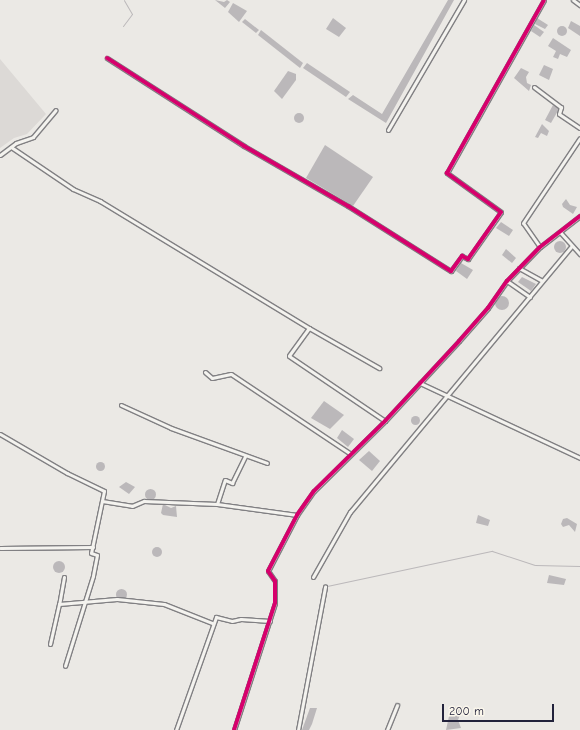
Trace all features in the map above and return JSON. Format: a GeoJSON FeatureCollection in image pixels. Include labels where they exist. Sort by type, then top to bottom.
{"type":"FeatureCollection","features":[{"type":"Feature","properties":{"kind":"street"},"geometry":{"type":"LineString","coordinates":[[388,130],[464,0]]}},
{"type":"Feature","properties":{"kind":"street"},"geometry":{"type":"LineString","coordinates":[[107,58],[244,146],[348,206],[451,271],[462,256],[468,259],[500,212],[447,173],[544,0]]}},
{"type":"Feature","properties":{"kind":"street"},"geometry":{"type":"LineString","coordinates":[[573,0],[580,5]]}},
{"type":"Feature","properties":{"kind":"street"},"geometry":{"type":"LineString","coordinates":[[534,87],[561,107],[559,114],[580,128]]}},
{"type":"Feature","properties":{"kind":"street"},"geometry":{"type":"LineString","coordinates":[[0,155],[11,147],[33,137],[56,110]]}},
{"type":"Feature","properties":{"kind":"street"},"geometry":{"type":"LineString","coordinates":[[540,247],[522,223],[580,138]]}},
{"type":"Feature","properties":{"kind":"street"},"geometry":{"type":"LineString","coordinates":[[11,147],[73,189],[100,201],[309,328],[379,368]]}},
{"type":"Feature","properties":{"kind":"street"},"geometry":{"type":"LineString","coordinates":[[234,730],[270,621],[276,590],[268,570],[297,515],[314,491],[385,421],[488,308],[507,281],[519,268],[540,247],[580,216]]}},
{"type":"Feature","properties":{"kind":"street"},"geometry":{"type":"LineString","coordinates":[[560,232],[580,254]]}},
{"type":"Feature","properties":{"kind":"street"},"geometry":{"type":"LineString","coordinates":[[313,577],[350,512],[444,396],[572,246]]}},
{"type":"Feature","properties":{"kind":"street"},"geometry":{"type":"LineString","coordinates":[[519,268],[542,281]]}},
{"type":"Feature","properties":{"kind":"street"},"geometry":{"type":"LineString","coordinates":[[507,281],[530,297]]}},
{"type":"Feature","properties":{"kind":"street"},"geometry":{"type":"LineString","coordinates":[[309,328],[289,356],[385,421]]}},
{"type":"Feature","properties":{"kind":"street"},"geometry":{"type":"LineString","coordinates":[[205,372],[212,378],[231,374],[351,454]]}},
{"type":"Feature","properties":{"kind":"street"},"geometry":{"type":"LineString","coordinates":[[420,383],[444,396],[580,458]]}},
{"type":"Feature","properties":{"kind":"street"},"geometry":{"type":"LineString","coordinates":[[121,405],[171,428],[245,456],[267,462]]}},
{"type":"Feature","properties":{"kind":"street"},"geometry":{"type":"LineString","coordinates":[[0,434],[67,473],[104,491],[91,553],[97,555],[87,601],[65,666]]}},
{"type":"Feature","properties":{"kind":"street"},"geometry":{"type":"LineString","coordinates":[[217,504],[226,480],[232,483],[245,456]]}},
{"type":"Feature","properties":{"kind":"street"},"geometry":{"type":"LineString","coordinates":[[102,501],[132,506],[144,501],[217,504],[297,515]]}},
{"type":"Feature","properties":{"kind":"street"},"geometry":{"type":"LineString","coordinates":[[0,548],[93,547]]}},
{"type":"Feature","properties":{"kind":"street"},"geometry":{"type":"LineString","coordinates":[[50,644],[64,577]]}},
{"type":"Feature","properties":{"kind":"street"},"geometry":{"type":"LineString","coordinates":[[298,730],[325,587]]}},
{"type":"Feature","properties":{"kind":"street"},"geometry":{"type":"LineString","coordinates":[[59,604],[117,599],[164,604],[212,623]]}},
{"type":"Feature","properties":{"kind":"street"},"geometry":{"type":"LineString","coordinates":[[176,730],[212,623],[216,617],[232,621],[241,619],[270,621]]}},
{"type":"Feature","properties":{"kind":"street"},"geometry":{"type":"LineString","coordinates":[[388,730],[397,705]]}},
{"type":"Feature","properties":{"kind":"shaded area"},"geometry":{"type":"Polygon","coordinates":[[[215,0],[224,2],[227,0],[230,2],[225,8],[215,0]]]}},
{"type":"Feature","properties":{"kind":"shaded area"},"geometry":{"type":"Polygon","coordinates":[[[448,0],[454,0],[386,123],[348,99],[353,95],[382,114],[448,0]]]}},
{"type":"Feature","properties":{"kind":"shaded area"},"geometry":{"type":"Polygon","coordinates":[[[233,3],[247,11],[239,22],[228,12],[233,3]]]}},
{"type":"Feature","properties":{"kind":"shaded area"},"geometry":{"type":"Polygon","coordinates":[[[333,18],[346,28],[339,37],[326,29],[333,18]]]}},
{"type":"Feature","properties":{"kind":"shaded area"},"geometry":{"type":"Polygon","coordinates":[[[537,18],[548,25],[545,29],[535,24],[537,18]]]}},
{"type":"Feature","properties":{"kind":"shaded area"},"geometry":{"type":"Polygon","coordinates":[[[245,19],[259,30],[256,33],[242,22],[245,19]]]}},
{"type":"Feature","properties":{"kind":"shaded area"},"geometry":{"type":"Polygon","coordinates":[[[571,21],[580,26],[580,36],[568,28],[571,21]]]}},
{"type":"Feature","properties":{"kind":"shaded area"},"geometry":{"type":"Polygon","coordinates":[[[534,25],[544,32],[540,37],[531,31],[534,25]]]}},
{"type":"Feature","properties":{"kind":"shaded area"},"geometry":{"type":"Polygon","coordinates":[[[562,26],[567,31],[562,36],[557,31],[562,26]]]}},
{"type":"Feature","properties":{"kind":"shaded area"},"geometry":{"type":"Polygon","coordinates":[[[261,30],[303,63],[300,68],[258,35],[261,30]]]}},
{"type":"Feature","properties":{"kind":"shaded area"},"geometry":{"type":"Polygon","coordinates":[[[553,38],[571,50],[567,57],[560,54],[558,59],[553,57],[556,51],[548,46],[553,38]]]}},
{"type":"Feature","properties":{"kind":"shaded area"},"geometry":{"type":"Polygon","coordinates":[[[0,59],[46,114],[27,134],[14,138],[0,148],[0,59]]]}},
{"type":"Feature","properties":{"kind":"shaded area"},"geometry":{"type":"Polygon","coordinates":[[[307,63],[350,92],[346,97],[303,68],[307,63]]]}},
{"type":"Feature","properties":{"kind":"shaded area"},"geometry":{"type":"Polygon","coordinates":[[[544,65],[553,69],[549,80],[539,75],[544,65]]]}},
{"type":"Feature","properties":{"kind":"shaded area"},"geometry":{"type":"Polygon","coordinates":[[[521,68],[529,72],[526,77],[527,83],[531,85],[529,91],[514,78],[521,68]]]}},
{"type":"Feature","properties":{"kind":"shaded area"},"geometry":{"type":"Polygon","coordinates":[[[288,71],[296,74],[296,80],[282,99],[274,91],[288,71]]]}},
{"type":"Feature","properties":{"kind":"shaded area"},"geometry":{"type":"Polygon","coordinates":[[[553,105],[559,109],[551,123],[545,120],[553,105]]]}},
{"type":"Feature","properties":{"kind":"shaded area"},"geometry":{"type":"Polygon","coordinates":[[[297,113],[301,113],[303,114],[303,122],[297,123],[294,120],[294,116],[297,113]]]}},
{"type":"Feature","properties":{"kind":"shaded area"},"geometry":{"type":"Polygon","coordinates":[[[542,124],[549,131],[547,136],[541,133],[538,138],[535,137],[542,124]]]}},
{"type":"Feature","properties":{"kind":"shaded area"},"geometry":{"type":"Polygon","coordinates":[[[325,145],[373,177],[353,206],[306,178],[325,145]]]}},
{"type":"Feature","properties":{"kind":"shaded area"},"geometry":{"type":"Polygon","coordinates":[[[566,199],[570,205],[577,207],[573,214],[563,207],[562,204],[566,199]]]}},
{"type":"Feature","properties":{"kind":"shaded area"},"geometry":{"type":"Polygon","coordinates":[[[501,222],[513,230],[509,236],[496,228],[501,222]]]}},
{"type":"Feature","properties":{"kind":"shaded area"},"geometry":{"type":"Polygon","coordinates":[[[560,241],[564,243],[566,247],[564,251],[560,253],[556,251],[554,247],[556,243],[560,241]]]}},
{"type":"Feature","properties":{"kind":"shaded area"},"geometry":{"type":"Polygon","coordinates":[[[506,249],[516,258],[512,263],[502,255],[506,249]]]}},
{"type":"Feature","properties":{"kind":"shaded area"},"geometry":{"type":"Polygon","coordinates":[[[461,263],[473,270],[467,279],[456,271],[461,263]]]}},
{"type":"Feature","properties":{"kind":"shaded area"},"geometry":{"type":"Polygon","coordinates":[[[522,277],[536,284],[531,291],[518,282],[522,277]]]}},
{"type":"Feature","properties":{"kind":"shaded area"},"geometry":{"type":"Polygon","coordinates":[[[502,296],[507,298],[509,303],[507,308],[502,310],[497,308],[495,303],[497,298],[502,296]]]}},
{"type":"Feature","properties":{"kind":"shaded area"},"geometry":{"type":"Polygon","coordinates":[[[324,401],[344,415],[330,429],[311,418],[324,401]]]}},
{"type":"Feature","properties":{"kind":"shaded area"},"geometry":{"type":"Polygon","coordinates":[[[413,416],[417,416],[419,420],[417,424],[413,424],[411,422],[411,418],[413,416]]]}},
{"type":"Feature","properties":{"kind":"shaded area"},"geometry":{"type":"Polygon","coordinates":[[[342,430],[354,439],[348,447],[337,438],[342,430]]]}},
{"type":"Feature","properties":{"kind":"shaded area"},"geometry":{"type":"Polygon","coordinates":[[[369,451],[380,461],[372,471],[359,460],[369,451]]]}},
{"type":"Feature","properties":{"kind":"shaded area"},"geometry":{"type":"Polygon","coordinates":[[[100,461],[105,466],[100,471],[95,466],[100,461]]]}},
{"type":"Feature","properties":{"kind":"shaded area"},"geometry":{"type":"Polygon","coordinates":[[[126,482],[135,487],[129,494],[119,487],[126,482]]]}},
{"type":"Feature","properties":{"kind":"shaded area"},"geometry":{"type":"Polygon","coordinates":[[[148,489],[152,489],[154,490],[154,498],[148,499],[145,496],[145,492],[148,489]]]}},
{"type":"Feature","properties":{"kind":"shaded area"},"geometry":{"type":"Polygon","coordinates":[[[163,504],[171,508],[176,506],[177,517],[163,515],[161,513],[163,504]]]}},
{"type":"Feature","properties":{"kind":"shaded area"},"geometry":{"type":"Polygon","coordinates":[[[478,515],[490,520],[488,526],[476,523],[478,515]]]}},
{"type":"Feature","properties":{"kind":"shaded area"},"geometry":{"type":"Polygon","coordinates":[[[567,518],[577,524],[575,532],[569,525],[563,527],[561,524],[563,519],[567,518]]]}},
{"type":"Feature","properties":{"kind":"shaded area"},"geometry":{"type":"Polygon","coordinates":[[[155,547],[159,547],[162,552],[159,557],[155,557],[152,554],[152,550],[155,547]]]}},
{"type":"Feature","properties":{"kind":"shaded area"},"geometry":{"type":"Polygon","coordinates":[[[59,561],[63,563],[65,567],[63,571],[59,573],[55,571],[53,567],[55,563],[59,561]]]}},
{"type":"Feature","properties":{"kind":"shaded area"},"geometry":{"type":"Polygon","coordinates":[[[549,575],[566,579],[564,585],[547,583],[549,575]]]}},
{"type":"Feature","properties":{"kind":"shaded area"},"geometry":{"type":"Polygon","coordinates":[[[119,589],[123,589],[125,590],[125,598],[119,599],[116,596],[116,592],[119,589]]]}},
{"type":"Feature","properties":{"kind":"shaded area"},"geometry":{"type":"Polygon","coordinates":[[[451,707],[463,707],[458,720],[461,728],[446,730],[451,707]]]}},
{"type":"Feature","properties":{"kind":"shaded area"},"geometry":{"type":"Polygon","coordinates":[[[310,708],[317,708],[312,724],[309,730],[302,730],[310,708]]]}},
{"type":"Feature","properties":{"kind":"waterway"},"geometry":{"type":"LineString","coordinates":[[123,26],[132,14],[124,0]]}},
{"type":"Feature","properties":{"kind":"waterway"},"geometry":{"type":"LineString","coordinates":[[327,586],[492,551],[535,565],[580,566]]}},
{"type":"Feature","properties":{"kind":"cycle path"},"geometry":{"type":"LineString","coordinates":[[107,58],[244,146],[348,206],[451,271],[462,256],[468,259],[501,212],[447,173],[544,0]]}},
{"type":"Feature","properties":{"kind":"cycle path"},"geometry":{"type":"LineString","coordinates":[[234,730],[275,603],[275,581],[268,571],[297,515],[314,491],[385,421],[459,341],[488,308],[507,281],[540,247],[580,216]]}}]}
